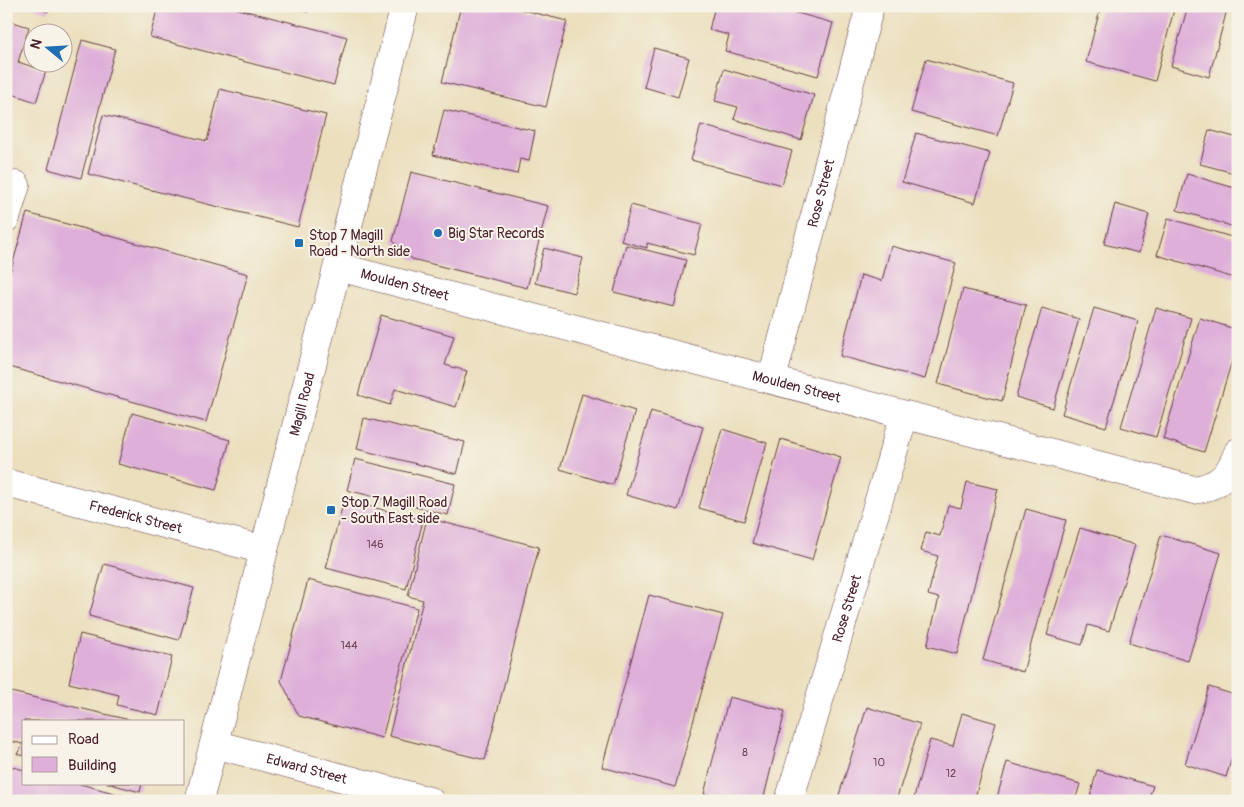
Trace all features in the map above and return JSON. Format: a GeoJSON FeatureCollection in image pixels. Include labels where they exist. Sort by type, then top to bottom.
{"type":"FeatureCollection","features":[{"type":"Feature","properties":{"kind":"street","name":"Magill Road"},"geometry":{"type":"LineString","coordinates":[[199,801],[405,6]]}},
{"type":"Feature","properties":{"kind":"street","name":"Rose Street"},"geometry":{"type":"LineString","coordinates":[[772,379],[870,6]]}},
{"type":"Feature","properties":{"kind":"street"},"geometry":{"type":"LineString","coordinates":[[6,218],[16,185]]}},
{"type":"Feature","properties":{"kind":"street","name":"Moulden Street"},"geometry":{"type":"LineString","coordinates":[[338,267],[1194,490],[1213,487],[1226,474],[1238,452]]}},
{"type":"Feature","properties":{"kind":"street","name":"Rose Street"},"geometry":{"type":"LineString","coordinates":[[789,801],[904,416]]}},
{"type":"Feature","properties":{"kind":"street","name":"Frederick Street"},"geometry":{"type":"LineString","coordinates":[[6,483],[264,550]]}},
{"type":"Feature","properties":{"kind":"street","name":"Edward Street"},"geometry":{"type":"LineString","coordinates":[[214,744],[430,801]]}},
{"type":"Feature","properties":{"kind":"building"},"geometry":{"type":"Polygon","coordinates":[[[30,6],[50,6],[48,12],[30,6]]]}},
{"type":"Feature","properties":{"kind":"building"},"geometry":{"type":"Polygon","coordinates":[[[158,6],[227,6],[347,37],[334,85],[150,37],[158,6]]]}},
{"type":"Feature","properties":{"kind":"building"},"geometry":{"type":"Polygon","coordinates":[[[288,6],[309,6],[308,12],[288,6]]]}},
{"type":"Feature","properties":{"kind":"building"},"geometry":{"type":"Polygon","coordinates":[[[461,6],[507,6],[567,21],[546,107],[442,82],[461,6]]]}},
{"type":"Feature","properties":{"kind":"building"},"geometry":{"type":"Polygon","coordinates":[[[715,6],[772,6],[833,23],[818,76],[725,51],[729,35],[709,30],[715,6]]]}},
{"type":"Feature","properties":{"kind":"building"},"geometry":{"type":"Polygon","coordinates":[[[1101,6],[1175,6],[1155,81],[1086,62],[1101,6]]]}},
{"type":"Feature","properties":{"kind":"building"},"geometry":{"type":"Polygon","coordinates":[[[1188,6],[1228,6],[1209,77],[1171,66],[1188,6]]]}},
{"type":"Feature","properties":{"kind":"building"},"geometry":{"type":"Polygon","coordinates":[[[6,20],[22,25],[22,49],[18,62],[22,63],[22,72],[46,72],[36,102],[6,92],[6,20]]]}},
{"type":"Feature","properties":{"kind":"building"},"geometry":{"type":"Polygon","coordinates":[[[82,40],[115,49],[81,178],[48,169],[82,40]]]}},
{"type":"Feature","properties":{"kind":"building"},"geometry":{"type":"Polygon","coordinates":[[[654,48],[689,58],[678,97],[644,87],[654,48]]]}},
{"type":"Feature","properties":{"kind":"building"},"geometry":{"type":"Polygon","coordinates":[[[926,59],[1013,83],[998,136],[911,112],[926,59]]]}},
{"type":"Feature","properties":{"kind":"building"},"geometry":{"type":"Polygon","coordinates":[[[724,69],[814,95],[801,140],[734,119],[738,107],[715,101],[724,69]]]}},
{"type":"Feature","properties":{"kind":"building"},"geometry":{"type":"Polygon","coordinates":[[[220,89],[326,115],[298,227],[88,174],[103,115],[207,141],[220,89]]]}},
{"type":"Feature","properties":{"kind":"building"},"geometry":{"type":"Polygon","coordinates":[[[6,102],[13,104],[7,125],[6,125],[6,102]]]}},
{"type":"Feature","properties":{"kind":"building"},"geometry":{"type":"Polygon","coordinates":[[[444,110],[535,131],[529,161],[520,159],[517,174],[433,155],[444,110]]]}},
{"type":"Feature","properties":{"kind":"building"},"geometry":{"type":"Polygon","coordinates":[[[701,125],[792,151],[782,185],[691,160],[701,125]]]}},
{"type":"Feature","properties":{"kind":"building"},"geometry":{"type":"Polygon","coordinates":[[[1209,130],[1238,138],[1238,174],[1200,164],[1209,130]]]}},
{"type":"Feature","properties":{"kind":"building"},"geometry":{"type":"Polygon","coordinates":[[[916,133],[990,153],[975,203],[902,182],[916,133]]]}},
{"type":"Feature","properties":{"kind":"building"},"geometry":{"type":"Polygon","coordinates":[[[411,172],[548,206],[527,288],[412,259],[393,241],[411,172]]]}},
{"type":"Feature","properties":{"kind":"building"},"geometry":{"type":"Polygon","coordinates":[[[1187,174],[1238,189],[1238,228],[1177,210],[1187,174]]]}},
{"type":"Feature","properties":{"kind":"building"},"geometry":{"type":"Polygon","coordinates":[[[1115,204],[1149,214],[1139,253],[1104,244],[1115,204]]]}},
{"type":"Feature","properties":{"kind":"building"},"geometry":{"type":"Polygon","coordinates":[[[631,205],[702,224],[694,255],[647,243],[647,248],[621,241],[631,205]]]}},
{"type":"Feature","properties":{"kind":"building"},"geometry":{"type":"Polygon","coordinates":[[[27,213],[248,274],[206,422],[6,366],[6,287],[27,213]]]}},
{"type":"Feature","properties":{"kind":"building"},"geometry":{"type":"Polygon","coordinates":[[[1168,218],[1238,239],[1238,279],[1157,255],[1168,218]]]}},
{"type":"Feature","properties":{"kind":"building"},"geometry":{"type":"Polygon","coordinates":[[[626,245],[686,260],[674,307],[614,292],[626,245]]]}},
{"type":"Feature","properties":{"kind":"building"},"geometry":{"type":"Polygon","coordinates":[[[891,246],[956,263],[925,379],[840,356],[861,275],[882,281],[891,246]]]}},
{"type":"Feature","properties":{"kind":"building"},"geometry":{"type":"Polygon","coordinates":[[[544,248],[583,258],[574,293],[535,283],[544,248]]]}},
{"type":"Feature","properties":{"kind":"building"},"geometry":{"type":"Polygon","coordinates":[[[963,289],[1026,305],[1002,401],[938,384],[963,289]]]}},
{"type":"Feature","properties":{"kind":"building"},"geometry":{"type":"Polygon","coordinates":[[[1042,308],[1079,319],[1053,408],[1016,397],[1042,308]]]}},
{"type":"Feature","properties":{"kind":"building"},"geometry":{"type":"Polygon","coordinates":[[[1094,308],[1138,321],[1106,427],[1062,414],[1094,308]]]}},
{"type":"Feature","properties":{"kind":"building"},"geometry":{"type":"Polygon","coordinates":[[[1156,308],[1191,318],[1156,437],[1121,427],[1156,308]]]}},
{"type":"Feature","properties":{"kind":"building"},"geometry":{"type":"Polygon","coordinates":[[[381,315],[454,336],[445,365],[467,371],[456,407],[395,389],[390,405],[358,395],[381,315]]]}},
{"type":"Feature","properties":{"kind":"building"},"geometry":{"type":"Polygon","coordinates":[[[1200,318],[1238,330],[1238,341],[1204,452],[1163,439],[1200,318]]]}},
{"type":"Feature","properties":{"kind":"building"},"geometry":{"type":"Polygon","coordinates":[[[582,394],[635,411],[613,485],[560,469],[582,394]]]}},
{"type":"Feature","properties":{"kind":"building"},"geometry":{"type":"Polygon","coordinates":[[[651,411],[703,427],[678,510],[626,495],[651,411]]]}},
{"type":"Feature","properties":{"kind":"building"},"geometry":{"type":"Polygon","coordinates":[[[132,413],[230,440],[216,490],[118,464],[132,413]]]}},
{"type":"Feature","properties":{"kind":"building"},"geometry":{"type":"Polygon","coordinates":[[[364,418],[465,442],[457,474],[357,449],[364,418]]]}},
{"type":"Feature","properties":{"kind":"building"},"geometry":{"type":"Polygon","coordinates":[[[722,429],[767,443],[744,521],[699,508],[722,429]]]}},
{"type":"Feature","properties":{"kind":"building"},"geometry":{"type":"Polygon","coordinates":[[[781,439],[841,457],[812,560],[752,543],[781,439]]]}},
{"type":"Feature","properties":{"kind":"building"},"geometry":{"type":"Polygon","coordinates":[[[355,459],[455,484],[448,515],[347,490],[355,459]]]}},
{"type":"Feature","properties":{"kind":"building"},"geometry":{"type":"Polygon","coordinates":[[[967,482],[998,489],[957,654],[927,646],[939,598],[928,595],[938,556],[921,551],[926,532],[940,536],[948,505],[961,508],[967,482]]]}},
{"type":"Feature","properties":{"kind":"building"},"geometry":{"type":"Polygon","coordinates":[[[344,500],[423,520],[406,589],[326,568],[344,500]]]}},
{"type":"Feature","properties":{"kind":"building"},"geometry":{"type":"Polygon","coordinates":[[[1026,509],[1066,520],[1023,672],[983,660],[1026,509]]]}},
{"type":"Feature","properties":{"kind":"building"},"geometry":{"type":"Polygon","coordinates":[[[427,518],[539,547],[485,760],[389,736],[423,600],[408,596],[427,518]]]}},
{"type":"Feature","properties":{"kind":"building"},"geometry":{"type":"Polygon","coordinates":[[[1080,528],[1135,545],[1109,631],[1088,625],[1082,645],[1047,635],[1080,528]]]}},
{"type":"Feature","properties":{"kind":"building"},"geometry":{"type":"Polygon","coordinates":[[[1161,535],[1221,553],[1188,661],[1129,643],[1161,535]]]}},
{"type":"Feature","properties":{"kind":"building"},"geometry":{"type":"Polygon","coordinates":[[[104,564],[194,588],[179,640],[89,616],[104,564]]]}},
{"type":"Feature","properties":{"kind":"building"},"geometry":{"type":"Polygon","coordinates":[[[308,580],[417,608],[382,738],[299,716],[281,681],[308,580]]]}},
{"type":"Feature","properties":{"kind":"building"},"geometry":{"type":"Polygon","coordinates":[[[649,595],[723,615],[675,787],[602,767],[649,595]]]}},
{"type":"Feature","properties":{"kind":"building"},"geometry":{"type":"Polygon","coordinates":[[[80,634],[172,657],[158,715],[117,705],[119,695],[69,683],[80,634]]]}},
{"type":"Feature","properties":{"kind":"building"},"geometry":{"type":"Polygon","coordinates":[[[1209,687],[1238,696],[1238,738],[1226,777],[1185,764],[1209,687]]]}},
{"type":"Feature","properties":{"kind":"building"},"geometry":{"type":"Polygon","coordinates":[[[11,692],[130,720],[22,720],[22,744],[6,740],[6,713],[11,692]]]}},
{"type":"Feature","properties":{"kind":"building"},"geometry":{"type":"Polygon","coordinates":[[[729,697],[785,711],[763,801],[731,801],[704,794],[729,697]]]}},
{"type":"Feature","properties":{"kind":"building"},"geometry":{"type":"Polygon","coordinates":[[[867,707],[920,724],[896,801],[837,801],[867,707]]]}},
{"type":"Feature","properties":{"kind":"building"},"geometry":{"type":"Polygon","coordinates":[[[962,713],[996,723],[974,801],[913,801],[930,740],[953,746],[962,713]]]}},
{"type":"Feature","properties":{"kind":"building"},"geometry":{"type":"Polygon","coordinates":[[[22,746],[22,755],[17,754],[22,746]]]}},
{"type":"Feature","properties":{"kind":"building"},"geometry":{"type":"Polygon","coordinates":[[[1007,762],[1080,784],[1075,801],[996,801],[1007,762]]]}},
{"type":"Feature","properties":{"kind":"building"},"geometry":{"type":"Polygon","coordinates":[[[6,765],[22,769],[22,784],[80,784],[137,799],[136,801],[6,801],[6,765]]]}},
{"type":"Feature","properties":{"kind":"building"},"geometry":{"type":"Polygon","coordinates":[[[1097,770],[1153,786],[1148,801],[1089,801],[1097,770]]]}},
{"type":"Feature","properties":{"kind":"building"},"geometry":{"type":"Polygon","coordinates":[[[111,784],[142,784],[140,792],[111,784]]]}},
{"type":"Feature","properties":{"kind":"place","name":"Big Star Records"},"geometry":{"type":"Point","coordinates":[438,233]}},
{"type":"Feature","properties":{"kind":"place","name":"Stop 7 Magill Road - North side"},"geometry":{"type":"Point","coordinates":[299,243]}},
{"type":"Feature","properties":{"kind":"place","name":"Stop 7 Magill Road - South East side"},"geometry":{"type":"Point","coordinates":[331,510]}}]}
